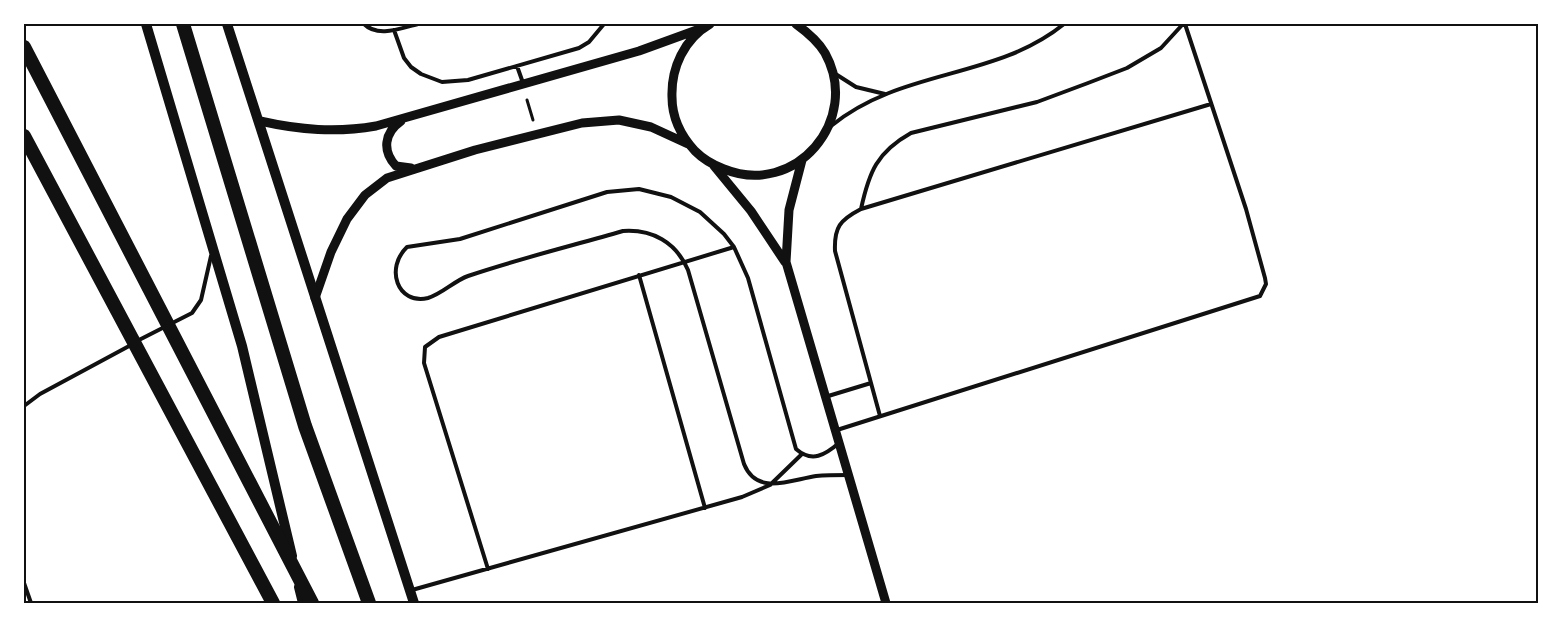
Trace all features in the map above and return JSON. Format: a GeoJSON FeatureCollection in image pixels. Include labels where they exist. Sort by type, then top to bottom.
{"type":"FeatureCollection","features":[{"type":"Feature","properties":{"kind":"highway"},"geometry":{"type":"LineString","coordinates":[[183,24],[305,426],[369,603]]}},
{"type":"Feature","properties":{"kind":"highway"},"geometry":{"type":"LineString","coordinates":[[24,47],[312,603]]}},
{"type":"Feature","properties":{"kind":"highway"},"geometry":{"type":"LineString","coordinates":[[24,136],[273,603]]}},
{"type":"Feature","properties":{"kind":"main road"},"geometry":{"type":"LineString","coordinates":[[146,24],[214,246],[242,346],[303,603]]}},
{"type":"Feature","properties":{"kind":"main road"},"geometry":{"type":"LineString","coordinates":[[227,24],[260,121],[414,603]]}},
{"type":"Feature","properties":{"kind":"street"},"geometry":{"type":"LineString","coordinates":[[712,164],[734,173],[758,176],[781,171],[802,160],[817,146],[828,129],[834,111],[836,92],[833,72],[821,47],[812,36],[796,24]]}},
{"type":"Feature","properties":{"kind":"street"},"geometry":{"type":"LineString","coordinates":[[260,121],[317,131],[356,130],[404,120],[523,83],[639,51],[707,25]]}},
{"type":"Feature","properties":{"kind":"street"},"geometry":{"type":"LineString","coordinates":[[688,144],[677,125],[672,103],[672,82],[678,61],[689,42],[707,25]]}},
{"type":"Feature","properties":{"kind":"street"},"geometry":{"type":"LineString","coordinates":[[404,120],[393,127],[388,134],[386,152],[396,166],[419,168]]}},
{"type":"Feature","properties":{"kind":"street"},"geometry":{"type":"LineString","coordinates":[[315,298],[331,252],[355,206],[387,178],[475,150],[582,123],[619,120],[651,127],[688,144],[712,164],[751,212],[786,262],[886,603]]}},
{"type":"Feature","properties":{"kind":"street"},"geometry":{"type":"LineString","coordinates":[[786,262],[789,210],[802,160]]}},
{"type":"Feature","properties":{"kind":"lane"},"geometry":{"type":"LineString","coordinates":[[364,24],[380,31],[394,30],[418,24]]}},
{"type":"Feature","properties":{"kind":"lane"},"geometry":{"type":"LineString","coordinates":[[394,30],[404,58],[421,74],[431,79],[455,82],[579,48],[589,42],[604,24]]}},
{"type":"Feature","properties":{"kind":"lane"},"geometry":{"type":"LineString","coordinates":[[828,129],[855,109],[884,94],[916,82],[994,62],[1046,38],[1064,24]]}},
{"type":"Feature","properties":{"kind":"lane"},"geometry":{"type":"LineString","coordinates":[[835,430],[1260,296],[1266,284],[1246,209],[1184,24],[1160,48],[1127,68],[1037,102],[942,124],[904,136],[892,143],[879,158],[867,179],[861,209]]}},
{"type":"Feature","properties":{"kind":"lane"},"geometry":{"type":"LineString","coordinates":[[517,66],[523,83]]}},
{"type":"Feature","properties":{"kind":"lane"},"geometry":{"type":"LineString","coordinates":[[833,72],[856,87],[884,94]]}},
{"type":"Feature","properties":{"kind":"lane"},"geometry":{"type":"LineString","coordinates":[[880,416],[835,251],[834,238],[838,227],[845,217],[861,209],[1211,104]]}},
{"type":"Feature","properties":{"kind":"lane"},"geometry":{"type":"LineString","coordinates":[[770,485],[756,481],[746,470],[685,262],[679,253],[663,239],[644,232],[622,231],[469,276],[426,298],[408,295],[401,288],[394,271],[400,254],[407,247],[460,239],[607,192],[623,189],[655,192],[686,204],[713,223],[734,248],[748,278],[793,443],[802,454],[817,457],[824,455],[839,444]]}},
{"type":"Feature","properties":{"kind":"lane"},"geometry":{"type":"LineString","coordinates":[[24,406],[40,394],[71,376],[192,313],[201,300],[214,246]]}},
{"type":"Feature","properties":{"kind":"lane"},"geometry":{"type":"LineString","coordinates":[[488,569],[424,363],[425,347],[439,337],[639,275],[734,248]]}},
{"type":"Feature","properties":{"kind":"lane"},"geometry":{"type":"LineString","coordinates":[[639,275],[705,508]]}},
{"type":"Feature","properties":{"kind":"lane"},"geometry":{"type":"LineString","coordinates":[[825,397],[871,383]]}},
{"type":"Feature","properties":{"kind":"lane"},"geometry":{"type":"LineString","coordinates":[[770,485],[802,454]]}},
{"type":"Feature","properties":{"kind":"lane"},"geometry":{"type":"LineString","coordinates":[[410,591],[742,498],[770,485],[815,476],[848,475]]}},
{"type":"Feature","properties":{"kind":"lane"},"geometry":{"type":"LineString","coordinates":[[24,583],[31,603]]}},
{"type":"Feature","properties":{"kind":"path"},"geometry":{"type":"LineString","coordinates":[[523,83],[537,133]]}}]}
